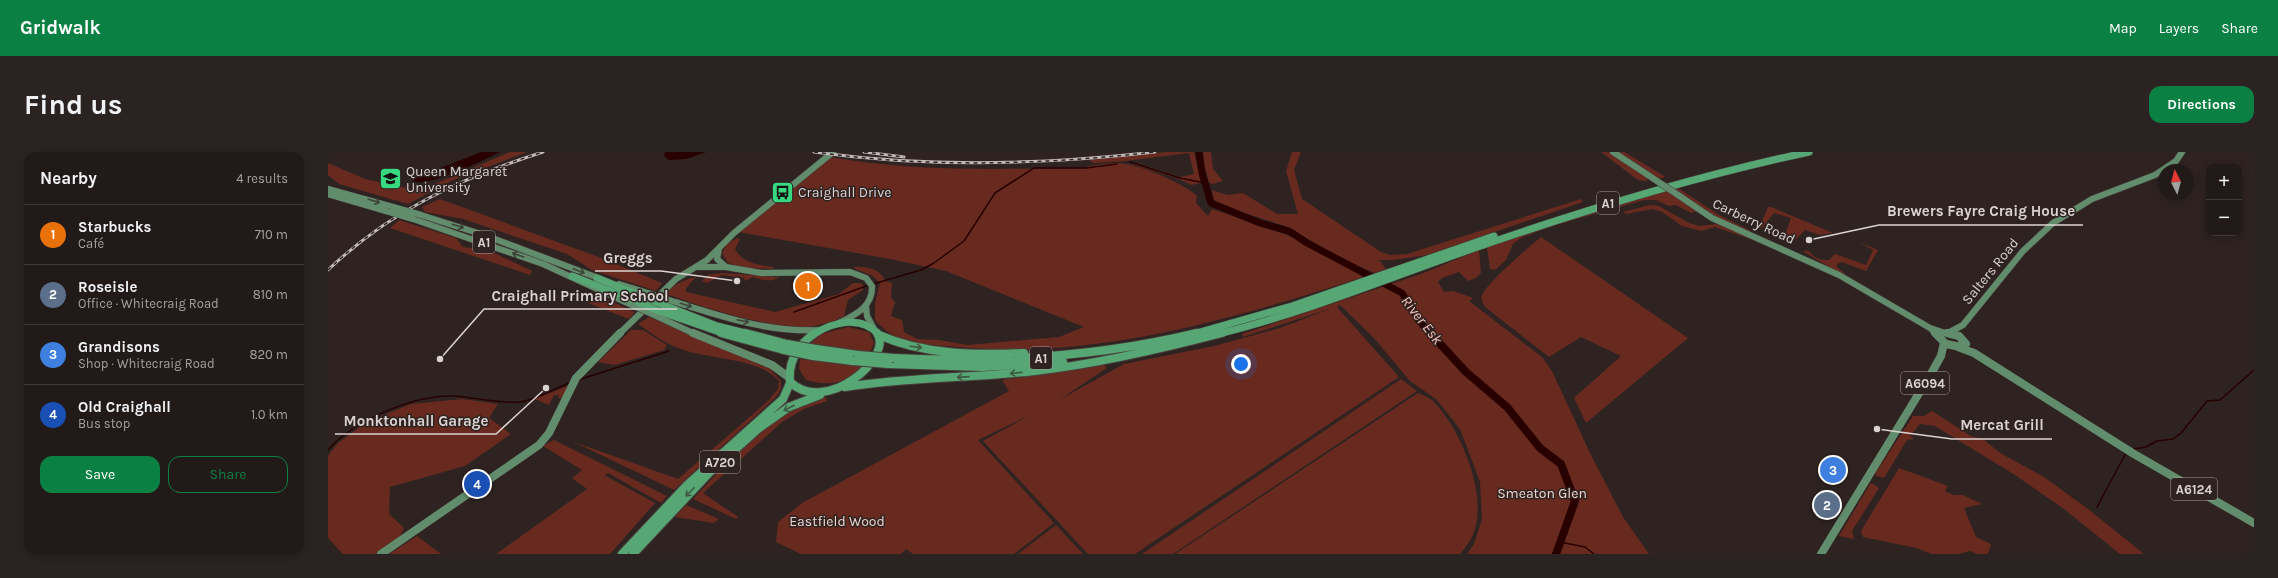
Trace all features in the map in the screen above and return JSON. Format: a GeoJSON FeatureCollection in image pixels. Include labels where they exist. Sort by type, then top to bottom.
{"type":"FeatureCollection","features":[{"type":"Feature","properties":{"kind":"highway","name":"A1"},"geometry":{"type":"LineString","coordinates":[[845,387],[871,383],[1038,370],[1120,358],[1238,329],[1408,268],[1639,189],[1716,168],[1786,152]]}},
{"type":"Feature","properties":{"kind":"highway","name":"A1"},"geometry":{"type":"LineString","coordinates":[[1408,268],[1639,194],[1721,172],[1809,152]]}},
{"type":"Feature","properties":{"kind":"highway","name":"A1"},"geometry":{"type":"LineString","coordinates":[[572,276],[641,300],[716,332],[786,347],[888,364],[951,367],[1008,366],[1077,360],[1165,347]]}},
{"type":"Feature","properties":{"kind":"highway","name":"A1"},"geometry":{"type":"LineString","coordinates":[[598,278],[641,300]]}},
{"type":"Feature","properties":{"kind":"highway","name":"A1"},"geometry":{"type":"LineString","coordinates":[[855,358],[971,361],[1044,357],[1133,346],[1186,336],[1242,322],[1349,289]]}},
{"type":"Feature","properties":{"kind":"highway"},"geometry":{"type":"LineString","coordinates":[[857,323],[874,329],[879,336],[880,346],[867,370],[857,380],[845,387],[825,393],[805,391],[789,380],[788,366],[799,347],[820,330],[835,324],[857,323]]}},
{"type":"Feature","properties":{"kind":"highway","name":"A1"},"geometry":{"type":"LineString","coordinates":[[879,336],[894,343],[906,346],[1016,354],[1083,350],[1186,336]]}},
{"type":"Feature","properties":{"kind":"highway","name":"A720"},"geometry":{"type":"LineString","coordinates":[[622,554],[687,484],[783,399],[788,390],[789,380]]}},
{"type":"Feature","properties":{"kind":"highway","name":"A720"},"geometry":{"type":"LineString","coordinates":[[633,554],[679,503],[758,429],[789,407],[825,393]]}},
{"type":"Feature","properties":{"kind":"main road"},"geometry":{"type":"LineString","coordinates":[[707,263],[734,233],[833,152]]}},
{"type":"Feature","properties":{"kind":"main road","name":"Carberry Road"},"geometry":{"type":"LineString","coordinates":[[1613,152],[1712,218],[1839,275],[1945,337]]}},
{"type":"Feature","properties":{"kind":"main road","name":"Salters Road"},"geometry":{"type":"LineString","coordinates":[[1945,337],[1963,325],[2033,240],[2053,223],[2094,198],[2161,172],[2174,163],[2182,152]]}},
{"type":"Feature","properties":{"kind":"main road","name":"A1"},"geometry":{"type":"LineString","coordinates":[[328,188],[421,215],[501,241],[598,278]]}},
{"type":"Feature","properties":{"kind":"main road","name":"A1"},"geometry":{"type":"LineString","coordinates":[[328,194],[413,219],[483,242],[572,276]]}},
{"type":"Feature","properties":{"kind":"main road"},"geometry":{"type":"LineString","coordinates":[[381,554],[539,445],[549,434],[574,381],[665,288],[689,270],[707,263],[717,263],[720,248]]}},
{"type":"Feature","properties":{"kind":"main road"},"geometry":{"type":"LineString","coordinates":[[718,260],[726,267]]}},
{"type":"Feature","properties":{"kind":"main road"},"geometry":{"type":"LineString","coordinates":[[707,263],[761,272],[850,272],[864,276],[871,284],[872,296],[866,306],[851,317],[835,324]]}},
{"type":"Feature","properties":{"kind":"main road","name":"A1"},"geometry":{"type":"LineString","coordinates":[[641,300],[659,307],[798,331],[820,330]]}},
{"type":"Feature","properties":{"kind":"main road"},"geometry":{"type":"LineString","coordinates":[[866,306],[867,316],[874,329]]}},
{"type":"Feature","properties":{"kind":"main road","name":"A1"},"geometry":{"type":"LineString","coordinates":[[659,307],[703,338],[772,365],[789,380]]}},
{"type":"Feature","properties":{"kind":"main road","name":"Salters Road"},"geometry":{"type":"LineString","coordinates":[[1963,325],[1963,340]]}},
{"type":"Feature","properties":{"kind":"main road"},"geometry":{"type":"LineString","coordinates":[[1945,337],[1963,340],[1963,345],[1957,347],[1945,337]]}},
{"type":"Feature","properties":{"kind":"main road","name":"A6094"},"geometry":{"type":"LineString","coordinates":[[1821,554],[1941,356],[1945,337]]}},
{"type":"Feature","properties":{"kind":"main road","name":"A6124"},"geometry":{"type":"LineString","coordinates":[[1963,340],[1974,353]]}},
{"type":"Feature","properties":{"kind":"main road","name":"A6094"},"geometry":{"type":"LineString","coordinates":[[1941,356],[1957,347]]}},
{"type":"Feature","properties":{"kind":"main road","name":"A6124"},"geometry":{"type":"LineString","coordinates":[[1957,347],[1974,353],[2134,454],[2254,523]]}},
{"type":"Feature","properties":{"kind":"green space"},"geometry":{"type":"Polygon","coordinates":[[[510,152],[527,152],[451,181],[408,204],[339,184],[328,175],[328,163],[365,179],[411,189],[432,185],[510,152]]]}},
{"type":"Feature","properties":{"kind":"green space"},"geometry":{"type":"Polygon","coordinates":[[[1166,152],[1194,152],[1201,183],[1191,185],[1177,178],[1131,164],[1135,163],[1180,177],[1194,174],[1189,153],[1125,161],[1093,163],[1089,160],[1166,152]]]}},
{"type":"Feature","properties":{"kind":"green space"},"geometry":{"type":"Polygon","coordinates":[[[1203,152],[1211,152],[1213,169],[1223,181],[1212,184],[1209,182],[1204,164],[1203,152]]]}},
{"type":"Feature","properties":{"kind":"green space"},"geometry":{"type":"Polygon","coordinates":[[[1292,152],[1301,152],[1294,170],[1302,199],[1381,252],[1390,255],[1407,254],[1581,199],[1583,202],[1427,255],[1394,260],[1379,260],[1386,269],[1375,273],[1342,259],[1288,227],[1229,208],[1214,200],[1212,190],[1228,195],[1243,193],[1277,214],[1298,214],[1286,171],[1292,152]]]}},
{"type":"Feature","properties":{"kind":"green space"},"geometry":{"type":"Polygon","coordinates":[[[1601,152],[1609,152],[1649,178],[1646,181],[1638,180],[1601,152]]]}},
{"type":"Feature","properties":{"kind":"green space"},"geometry":{"type":"Polygon","coordinates":[[[1617,152],[1624,152],[1664,176],[1664,178],[1658,178],[1617,152]]]}},
{"type":"Feature","properties":{"kind":"green space"},"geometry":{"type":"Polygon","coordinates":[[[830,157],[893,165],[957,168],[1086,168],[1088,166],[1116,163],[1135,166],[1170,179],[1190,191],[1197,196],[1196,203],[1208,216],[1212,209],[1295,238],[1354,270],[1363,277],[1314,293],[1214,321],[1164,333],[1113,342],[1062,347],[1010,349],[934,345],[903,340],[884,329],[875,320],[875,304],[880,283],[873,276],[855,269],[854,267],[863,267],[877,271],[885,281],[892,283],[891,298],[895,302],[891,316],[902,320],[904,332],[917,339],[939,340],[967,345],[1059,337],[1084,327],[946,271],[890,259],[738,232],[830,157]]]}},
{"type":"Feature","properties":{"kind":"green space"},"geometry":{"type":"Polygon","coordinates":[[[1678,188],[1719,215],[1751,231],[1750,233],[1715,216],[1675,189],[1678,188]]]}},
{"type":"Feature","properties":{"kind":"green space"},"geometry":{"type":"Polygon","coordinates":[[[1667,190],[1697,211],[1691,213],[1676,205],[1669,206],[1656,200],[1644,200],[1552,226],[1521,238],[1513,244],[1506,260],[1495,270],[1490,269],[1487,247],[1572,218],[1667,190]]]}},
{"type":"Feature","properties":{"kind":"green space"},"geometry":{"type":"Polygon","coordinates":[[[440,199],[604,259],[662,283],[656,291],[592,270],[567,254],[463,219],[425,212],[422,207],[440,199]]]}},
{"type":"Feature","properties":{"kind":"green space"},"geometry":{"type":"Polygon","coordinates":[[[1650,205],[1659,206],[1689,223],[1699,226],[1717,224],[1774,247],[1715,227],[1701,231],[1682,226],[1662,212],[1652,209],[1626,214],[1623,212],[1650,205]]]}},
{"type":"Feature","properties":{"kind":"green space"},"geometry":{"type":"Polygon","coordinates":[[[1768,207],[1833,233],[1820,235],[1805,230],[1796,239],[1785,235],[1791,218],[1774,213],[1762,228],[1759,228],[1768,207]]]}},
{"type":"Feature","properties":{"kind":"green space"},"geometry":{"type":"Polygon","coordinates":[[[399,220],[456,238],[463,247],[488,250],[532,271],[530,275],[390,228],[399,220]]]}},
{"type":"Feature","properties":{"kind":"green space"},"geometry":{"type":"Polygon","coordinates":[[[1541,237],[1688,338],[1586,423],[1574,398],[1621,356],[1581,337],[1549,357],[1485,307],[1481,296],[1485,289],[1509,265],[1541,237]]]}},
{"type":"Feature","properties":{"kind":"green space"},"geometry":{"type":"Polygon","coordinates":[[[737,238],[740,239],[735,249],[738,254],[746,260],[756,264],[773,267],[773,269],[745,268],[728,263],[722,253],[727,244],[737,238]]]}},
{"type":"Feature","properties":{"kind":"green space"},"geometry":{"type":"Polygon","coordinates":[[[1859,242],[1878,250],[1866,271],[1842,262],[1837,264],[1837,267],[1845,274],[1843,275],[1804,252],[1805,250],[1810,252],[1816,258],[1826,260],[1829,260],[1835,254],[1866,265],[1873,250],[1859,242]]]}},
{"type":"Feature","properties":{"kind":"green space"},"geometry":{"type":"Polygon","coordinates":[[[1479,250],[1481,273],[1476,278],[1468,281],[1459,272],[1442,278],[1438,282],[1444,292],[1453,291],[1473,298],[1469,301],[1542,357],[1552,371],[1590,453],[1623,517],[1649,554],[1467,554],[1474,544],[1482,519],[1480,482],[1460,429],[1436,399],[1410,381],[1373,337],[1340,305],[1337,307],[1399,377],[1135,554],[1088,554],[983,441],[1030,415],[978,440],[1054,523],[1014,554],[913,554],[906,549],[901,554],[801,554],[776,542],[778,522],[802,503],[1009,391],[1002,380],[1104,365],[1107,368],[1059,400],[1124,364],[1214,346],[1280,328],[1332,308],[1243,337],[1242,334],[1421,274],[1479,250]]]}},
{"type":"Feature","properties":{"kind":"green space"},"geometry":{"type":"Polygon","coordinates":[[[722,273],[779,277],[773,280],[763,280],[753,277],[745,281],[744,278],[722,275],[707,283],[702,281],[708,275],[722,273]]]}},
{"type":"Feature","properties":{"kind":"green space"},"geometry":{"type":"Polygon","coordinates":[[[696,277],[686,288],[686,292],[775,312],[839,294],[853,283],[860,283],[864,286],[863,290],[848,300],[844,316],[824,324],[803,327],[786,326],[751,320],[666,294],[670,289],[679,283],[696,277]]]}},
{"type":"Feature","properties":{"kind":"green space"},"geometry":{"type":"Polygon","coordinates":[[[604,298],[635,312],[629,319],[588,303],[604,298]]]}},
{"type":"Feature","properties":{"kind":"green space"},"geometry":{"type":"Polygon","coordinates":[[[649,317],[770,369],[781,381],[781,389],[776,397],[674,490],[574,442],[678,479],[768,401],[778,389],[779,381],[770,373],[759,367],[733,360],[693,353],[669,344],[638,324],[649,317]]]}},
{"type":"Feature","properties":{"kind":"green space"},"geometry":{"type":"Polygon","coordinates":[[[848,327],[869,332],[874,343],[870,353],[810,344],[821,334],[848,327]]]}},
{"type":"Feature","properties":{"kind":"green space"},"geometry":{"type":"Polygon","coordinates":[[[631,330],[643,330],[667,345],[664,350],[615,365],[598,362],[631,330]]]}},
{"type":"Feature","properties":{"kind":"green space"},"geometry":{"type":"Polygon","coordinates":[[[800,359],[863,366],[851,377],[844,380],[821,383],[806,380],[799,369],[800,359]]]}},
{"type":"Feature","properties":{"kind":"green space"},"geometry":{"type":"Polygon","coordinates":[[[1401,379],[1417,391],[1173,554],[1142,554],[1401,379]]]}},
{"type":"Feature","properties":{"kind":"green space"},"geometry":{"type":"Polygon","coordinates":[[[570,385],[563,398],[558,398],[559,395],[554,395],[549,405],[535,399],[570,385]]]}},
{"type":"Feature","properties":{"kind":"green space"},"geometry":{"type":"Polygon","coordinates":[[[1418,393],[1432,401],[1452,426],[1467,456],[1472,473],[1478,504],[1477,519],[1472,538],[1460,554],[1175,554],[1418,393]]]}},
{"type":"Feature","properties":{"kind":"green space"},"geometry":{"type":"Polygon","coordinates":[[[826,397],[827,401],[804,409],[782,422],[703,493],[738,517],[736,519],[693,499],[734,455],[767,425],[789,411],[826,397]]]}},
{"type":"Feature","properties":{"kind":"green space"},"geometry":{"type":"Polygon","coordinates":[[[462,399],[498,404],[489,418],[511,434],[465,466],[390,487],[389,514],[404,528],[400,537],[375,554],[343,554],[328,538],[328,456],[337,444],[365,423],[411,404],[462,399]]]}},
{"type":"Feature","properties":{"kind":"green space"},"geometry":{"type":"Polygon","coordinates":[[[1932,411],[1971,436],[1983,439],[2000,453],[2044,477],[2088,509],[2144,554],[2120,554],[2064,509],[2015,475],[1935,426],[1920,424],[1910,436],[1914,439],[1907,440],[1884,478],[1876,476],[1875,474],[1913,416],[1924,416],[1932,411]]]}},
{"type":"Feature","properties":{"kind":"green space"},"geometry":{"type":"Polygon","coordinates":[[[554,440],[667,496],[661,503],[608,473],[603,478],[606,476],[655,503],[610,554],[496,554],[587,489],[572,478],[582,470],[543,446],[554,440]]]}},
{"type":"Feature","properties":{"kind":"green space"},"geometry":{"type":"Polygon","coordinates":[[[1899,468],[1948,486],[1945,491],[1953,495],[1963,495],[1982,504],[1964,508],[1976,537],[1991,544],[1988,554],[1978,554],[1970,551],[1958,554],[1932,554],[1916,548],[1863,537],[1861,531],[1899,468]]]}},
{"type":"Feature","properties":{"kind":"green space"},"geometry":{"type":"Polygon","coordinates":[[[1872,483],[1879,488],[1852,531],[1854,539],[1839,536],[1870,484],[1872,483]]]}},
{"type":"Feature","properties":{"kind":"green space"},"geometry":{"type":"Polygon","coordinates":[[[686,505],[719,519],[714,523],[675,517],[686,505]]]}},
{"type":"Feature","properties":{"kind":"green space"},"geometry":{"type":"Polygon","coordinates":[[[1056,525],[1083,554],[1018,554],[1056,525]]]}},
{"type":"Feature","properties":{"kind":"green space"},"geometry":{"type":"Polygon","coordinates":[[[417,536],[441,554],[389,554],[417,536]]]}},
{"type":"Feature","properties":{"kind":"shaded area"},"geometry":{"type":"Polygon","coordinates":[[[481,152],[501,152],[443,177],[430,181],[413,181],[418,177],[481,152]]]}},
{"type":"Feature","properties":{"kind":"shaded area"},"geometry":{"type":"Polygon","coordinates":[[[665,152],[706,152],[687,159],[669,160],[664,156],[665,152]]]}},
{"type":"Feature","properties":{"kind":"waterway","name":"River Esk"},"geometry":{"type":"LineString","coordinates":[[1199,152],[1202,173],[1211,203],[1260,223],[1289,231],[1307,243],[1402,293],[1419,321],[1431,334]]}},
{"type":"Feature","properties":{"kind":"waterway"},"geometry":{"type":"LineString","coordinates":[[1130,162],[1180,178],[1205,183]]}},
{"type":"Feature","properties":{"kind":"waterway"},"geometry":{"type":"LineString","coordinates":[[873,284],[921,270],[934,263],[964,241],[995,193],[1034,168],[1086,168],[1117,164]]}},
{"type":"Feature","properties":{"kind":"waterway"},"geometry":{"type":"LineString","coordinates":[[794,312],[869,285]]}},
{"type":"Feature","properties":{"kind":"waterway","name":"River Esk"},"geometry":{"type":"LineString","coordinates":[[1430,333],[1466,372],[1507,407],[1540,448],[1561,464],[1575,501],[1556,554]]}},
{"type":"Feature","properties":{"kind":"waterway"},"geometry":{"type":"LineString","coordinates":[[578,380],[669,351]]}},
{"type":"Feature","properties":{"kind":"waterway"},"geometry":{"type":"LineString","coordinates":[[2133,449],[2146,447],[2157,441],[2173,439],[2181,433],[2207,401],[2220,400],[2254,370]]}},
{"type":"Feature","properties":{"kind":"waterway"},"geometry":{"type":"LineString","coordinates":[[328,450],[339,439],[369,419],[403,405],[437,397],[453,396],[503,402],[520,402],[538,397],[571,382]]}},
{"type":"Feature","properties":{"kind":"waterway"},"geometry":{"type":"LineString","coordinates":[[2097,507],[2126,453]]}},
{"type":"Feature","properties":{"kind":"waterway"},"geometry":{"type":"LineString","coordinates":[[1560,542],[1585,547],[1594,554]]}},
{"type":"Feature","properties":{"kind":"railway"},"geometry":{"type":"LineString","coordinates":[[328,270],[377,230],[428,198],[484,173],[543,152]]}},
{"type":"Feature","properties":{"kind":"railway"},"geometry":{"type":"LineString","coordinates":[[814,152],[899,161],[984,163],[1069,160],[1155,152]]}},
{"type":"Feature","properties":{"kind":"railway"},"geometry":{"type":"LineString","coordinates":[[864,152],[904,157]]}},
{"type":"Feature","properties":{"kind":"place","name":"Queen Margaret University"},"geometry":{"type":"Point","coordinates":[390,179]}},
{"type":"Feature","properties":{"kind":"place","name":"Craighall Drive"},"geometry":{"type":"Point","coordinates":[782,192]}},
{"type":"Feature","properties":{"kind":"place","name":"Brewers Fayre Craig House"},"geometry":{"type":"Point","coordinates":[1809,240]}},
{"type":"Feature","properties":{"kind":"place","name":"Greggs"},"geometry":{"type":"Point","coordinates":[737,281]}},
{"type":"Feature","properties":{"kind":"place","name":"Starbucks"},"geometry":{"type":"Point","coordinates":[808,286]}},
{"type":"Feature","properties":{"kind":"place","name":"Craighall Primary School"},"geometry":{"type":"Point","coordinates":[440,359]}},
{"type":"Feature","properties":{"kind":"place","name":"Monktonhall Garage"},"geometry":{"type":"Point","coordinates":[546,388]}},
{"type":"Feature","properties":{"kind":"place","name":"Mercat Grill"},"geometry":{"type":"Point","coordinates":[1877,429]}},
{"type":"Feature","properties":{"kind":"place","name":"Grandisons"},"geometry":{"type":"Point","coordinates":[1833,470]}},
{"type":"Feature","properties":{"kind":"place","name":"Old Craighall"},"geometry":{"type":"Point","coordinates":[477,484]}},
{"type":"Feature","properties":{"kind":"place","name":"Roseisle"},"geometry":{"type":"Point","coordinates":[1827,505]}},
{"type":"Feature","properties":{"kind":"park label","name":"Smeaton Glen"},"geometry":{"type":"Point","coordinates":[1542,493]}},
{"type":"Feature","properties":{"kind":"park label","name":"Eastfield Wood"},"geometry":{"type":"Point","coordinates":[837,521]}}]}
